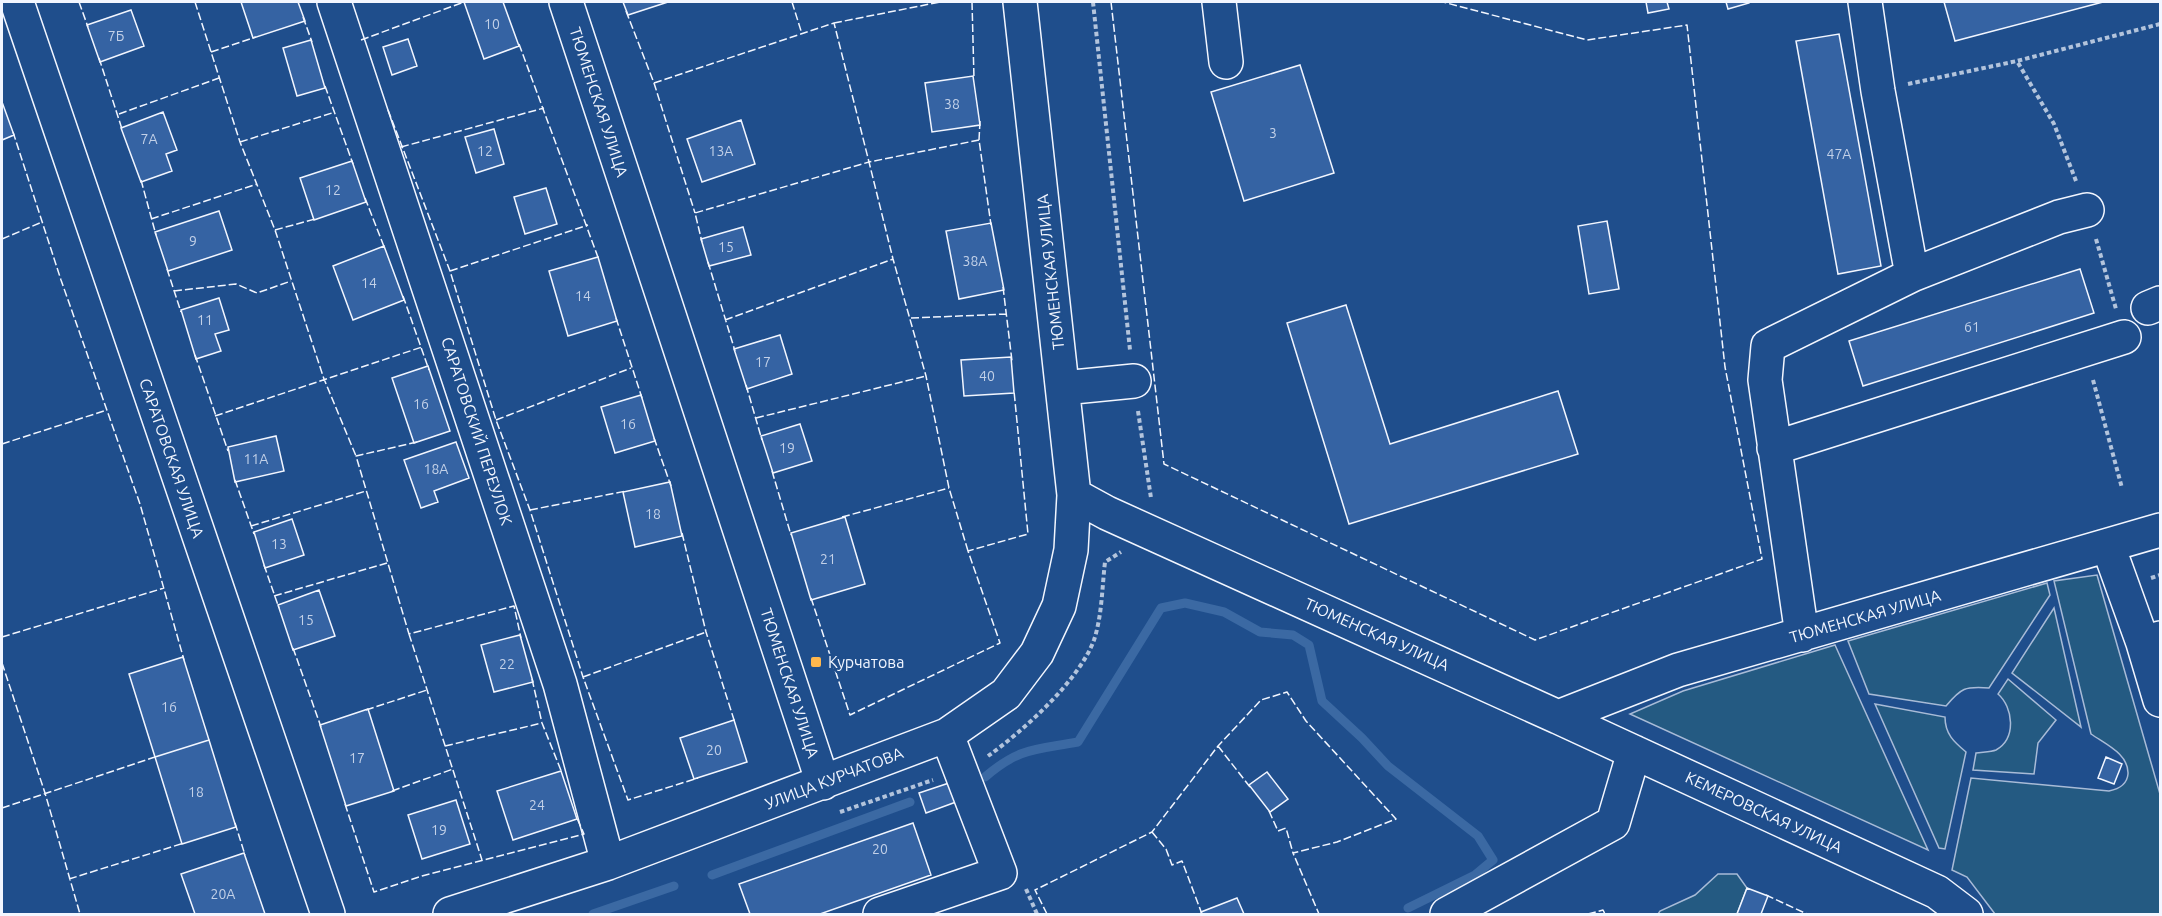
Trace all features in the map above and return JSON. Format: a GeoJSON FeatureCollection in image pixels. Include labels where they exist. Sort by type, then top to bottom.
{"type":"FeatureCollection","features":[{"type":"Feature","properties":{"kind":"street","name":"САРАТОВСКАЯ УЛИЦА"},"geometry":{"type":"LineString","coordinates":[[17,2],[328,915]]}},
{"type":"Feature","properties":{"kind":"street","name":"САРАТОВСКИЙ ПЕРЕУЛОК"},"geometry":{"type":"LineString","coordinates":[[334,2],[560,684],[608,863]]}},
{"type":"Feature","properties":{"kind":"street","name":"ТЮМЕНСКАЯ УЛИЦА"},"geometry":{"type":"LineString","coordinates":[[566,2],[823,783]]}},
{"type":"Feature","properties":{"kind":"street","name":"ТЮМЕНСКАЯ УЛИЦА"},"geometry":{"type":"LineString","coordinates":[[1020,2],[1074,495],[1150,532],[1558,717],[1678,670],[2160,530]]}},
{"type":"Feature","properties":{"kind":"street"},"geometry":{"type":"LineString","coordinates":[[1220,2],[1226,62]]}},
{"type":"Feature","properties":{"kind":"street"},"geometry":{"type":"LineString","coordinates":[[1865,2],[1878,91],[1912,275]]}},
{"type":"Feature","properties":{"kind":"street"},"geometry":{"type":"LineString","coordinates":[[1802,635],[1765,380],[1768,346],[1912,275],[2059,217],[2087,210]]}},
{"type":"Feature","properties":{"kind":"street"},"geometry":{"type":"LineString","coordinates":[[1774,448],[2124,337]]}},
{"type":"Feature","properties":{"kind":"street"},"geometry":{"type":"LineString","coordinates":[[1063,388],[1134,381]]}},
{"type":"Feature","properties":{"kind":"street","name":"УЛИЦА КУРЧАТОВА"},"geometry":{"type":"LineString","coordinates":[[450,915],[608,863],[947,735],[1006,694],[1037,653],[1059,606],[1071,550],[1074,495]]}},
{"type":"Feature","properties":{"kind":"street"},"geometry":{"type":"LineString","coordinates":[[2109,546],[2152,640],[2160,700]]}},
{"type":"Feature","properties":{"kind":"street","name":"КЕМЕРОВСКАЯ УЛИЦА"},"geometry":{"type":"LineString","coordinates":[[1558,717],[1937,892],[1966,915]]}},
{"type":"Feature","properties":{"kind":"street"},"geometry":{"type":"LineString","coordinates":[[880,915],[1000,873],[947,735]]}},
{"type":"Feature","properties":{"kind":"street"},"geometry":{"type":"LineString","coordinates":[[1447,915],[1613,824],[1634,752]]}},
{"type":"Feature","properties":{"kind":"path"},"geometry":{"type":"LineString","coordinates":[[1093,2],[1134,381],[1152,503],[1150,532]]}},
{"type":"Feature","properties":{"kind":"path"},"geometry":{"type":"LineString","coordinates":[[1878,91],[2018,61],[2160,24]]}},
{"type":"Feature","properties":{"kind":"path"},"geometry":{"type":"LineString","coordinates":[[2018,61],[2054,124],[2087,210],[2124,337]]}},
{"type":"Feature","properties":{"kind":"path"},"geometry":{"type":"LineString","coordinates":[[2091,371],[2122,489]]}},
{"type":"Feature","properties":{"kind":"shaded area"},"geometry":{"type":"Polygon","coordinates":[[[2097,575],[2160,794],[2160,914],[1995,914],[1967,877],[1952,870],[1971,778],[2109,791],[2122,786],[2127,778],[2125,761],[2091,734],[2054,581],[2097,575]]]}},
{"type":"Feature","properties":{"kind":"shaded area"},"geometry":{"type":"Polygon","coordinates":[[[2047,583],[2050,595],[1989,688],[1974,687],[1964,690],[1946,706],[1869,694],[1848,641],[2047,583]]]}},
{"type":"Feature","properties":{"kind":"shaded area"},"geometry":{"type":"Polygon","coordinates":[[[2054,608],[2081,727],[2012,673],[2054,608]]]}},
{"type":"Feature","properties":{"kind":"shaded area"},"geometry":{"type":"Polygon","coordinates":[[[1835,645],[1928,850],[1630,714],[1683,691],[1835,645]]]}},
{"type":"Feature","properties":{"kind":"shaded area"},"geometry":{"type":"Polygon","coordinates":[[[2008,679],[2056,720],[2038,743],[2034,774],[1973,770],[1976,753],[1996,750],[2007,738],[2011,722],[2007,707],[1998,694],[2008,679]]]}},
{"type":"Feature","properties":{"kind":"shaded area"},"geometry":{"type":"Polygon","coordinates":[[[1875,704],[1945,717],[1951,737],[1966,752],[1945,849],[1939,848],[1875,704]]]}},
{"type":"Feature","properties":{"kind":"shaded area"},"geometry":{"type":"Polygon","coordinates":[[[1718,874],[1737,874],[1747,888],[1737,914],[1658,914],[1695,895],[1718,874]]]}},
{"type":"Feature","properties":{"kind":"building"},"geometry":{"type":"Polygon","coordinates":[[[241,2],[298,2],[305,21],[253,38],[241,2]]]}},
{"type":"Feature","properties":{"kind":"building"},"geometry":{"type":"Polygon","coordinates":[[[464,2],[503,2],[519,46],[484,59],[464,2]]]}},
{"type":"Feature","properties":{"kind":"building"},"geometry":{"type":"Polygon","coordinates":[[[623,2],[668,2],[628,15],[623,2]]]}},
{"type":"Feature","properties":{"kind":"building"},"geometry":{"type":"Polygon","coordinates":[[[1646,2],[1667,2],[1669,9],[1648,13],[1646,2]]]}},
{"type":"Feature","properties":{"kind":"building"},"geometry":{"type":"Polygon","coordinates":[[[1726,2],[1749,2],[1749,3],[1728,9],[1726,2]]]}},
{"type":"Feature","properties":{"kind":"building"},"geometry":{"type":"Polygon","coordinates":[[[1944,2],[2103,2],[1955,41],[1944,2]]]}},
{"type":"Feature","properties":{"kind":"building"},"geometry":{"type":"Polygon","coordinates":[[[131,10],[144,46],[100,62],[87,25],[131,10]]]}},
{"type":"Feature","properties":{"kind":"building"},"geometry":{"type":"Polygon","coordinates":[[[1839,34],[1881,266],[1838,274],[1796,41],[1839,34]]]}},
{"type":"Feature","properties":{"kind":"building"},"geometry":{"type":"Polygon","coordinates":[[[408,39],[417,66],[392,75],[383,47],[408,39]]]}},
{"type":"Feature","properties":{"kind":"building"},"geometry":{"type":"Polygon","coordinates":[[[311,40],[325,88],[297,96],[283,48],[311,40]]]}},
{"type":"Feature","properties":{"kind":"building"},"geometry":{"type":"Polygon","coordinates":[[[1300,65],[1334,173],[1244,201],[1211,92],[1300,65]]]}},
{"type":"Feature","properties":{"kind":"building"},"geometry":{"type":"Polygon","coordinates":[[[973,76],[980,125],[932,132],[925,83],[973,76]]]}},
{"type":"Feature","properties":{"kind":"building"},"geometry":{"type":"Polygon","coordinates":[[[2,102],[14,135],[2,140],[2,102]]]}},
{"type":"Feature","properties":{"kind":"building"},"geometry":{"type":"Polygon","coordinates":[[[163,112],[177,150],[166,154],[172,171],[141,182],[121,128],[163,112]]]}},
{"type":"Feature","properties":{"kind":"building"},"geometry":{"type":"Polygon","coordinates":[[[741,120],[755,164],[702,182],[687,139],[741,120]]]}},
{"type":"Feature","properties":{"kind":"building"},"geometry":{"type":"Polygon","coordinates":[[[494,129],[504,164],[476,173],[465,137],[494,129]]]}},
{"type":"Feature","properties":{"kind":"building"},"geometry":{"type":"Polygon","coordinates":[[[352,161],[366,202],[314,220],[300,178],[352,161]]]}},
{"type":"Feature","properties":{"kind":"building"},"geometry":{"type":"Polygon","coordinates":[[[546,188],[557,224],[525,234],[514,197],[546,188]]]}},
{"type":"Feature","properties":{"kind":"building"},"geometry":{"type":"Polygon","coordinates":[[[219,211],[232,250],[168,271],[155,232],[219,211]]]}},
{"type":"Feature","properties":{"kind":"building"},"geometry":{"type":"Polygon","coordinates":[[[1607,221],[1619,289],[1589,294],[1578,226],[1607,221]]]}},
{"type":"Feature","properties":{"kind":"building"},"geometry":{"type":"Polygon","coordinates":[[[991,223],[1004,290],[959,299],[946,231],[991,223]]]}},
{"type":"Feature","properties":{"kind":"building"},"geometry":{"type":"Polygon","coordinates":[[[743,227],[751,255],[709,266],[701,239],[743,227]]]}},
{"type":"Feature","properties":{"kind":"building"},"geometry":{"type":"Polygon","coordinates":[[[384,246],[404,300],[353,320],[333,266],[384,246]]]}},
{"type":"Feature","properties":{"kind":"building"},"geometry":{"type":"Polygon","coordinates":[[[598,257],[617,321],[568,336],[549,271],[598,257]]]}},
{"type":"Feature","properties":{"kind":"building"},"geometry":{"type":"Polygon","coordinates":[[[2080,269],[2094,313],[1863,386],[1849,341],[2080,269]]]}},
{"type":"Feature","properties":{"kind":"building"},"geometry":{"type":"Polygon","coordinates":[[[219,298],[229,330],[215,334],[221,351],[196,359],[181,310],[219,298]]]}},
{"type":"Feature","properties":{"kind":"building"},"geometry":{"type":"Polygon","coordinates":[[[1346,305],[1390,444],[1558,391],[1578,454],[1349,524],[1287,323],[1346,305]]]}},
{"type":"Feature","properties":{"kind":"building"},"geometry":{"type":"Polygon","coordinates":[[[780,335],[792,374],[747,389],[734,349],[780,335]]]}},
{"type":"Feature","properties":{"kind":"building"},"geometry":{"type":"Polygon","coordinates":[[[1011,357],[1014,393],[964,396],[961,360],[1011,357]]]}},
{"type":"Feature","properties":{"kind":"building"},"geometry":{"type":"Polygon","coordinates":[[[428,366],[450,431],[414,443],[392,378],[428,366]]]}},
{"type":"Feature","properties":{"kind":"building"},"geometry":{"type":"Polygon","coordinates":[[[641,395],[655,441],[615,453],[601,407],[641,395]]]}},
{"type":"Feature","properties":{"kind":"building"},"geometry":{"type":"Polygon","coordinates":[[[800,424],[812,461],[773,473],[761,436],[800,424]]]}},
{"type":"Feature","properties":{"kind":"building"},"geometry":{"type":"Polygon","coordinates":[[[276,436],[284,471],[235,482],[228,447],[276,436]]]}},
{"type":"Feature","properties":{"kind":"building"},"geometry":{"type":"Polygon","coordinates":[[[456,442],[469,478],[434,491],[438,502],[421,508],[404,460],[456,442]]]}},
{"type":"Feature","properties":{"kind":"building"},"geometry":{"type":"Polygon","coordinates":[[[670,482],[682,536],[635,547],[623,492],[670,482]]]}},
{"type":"Feature","properties":{"kind":"building"},"geometry":{"type":"Polygon","coordinates":[[[845,517],[865,584],[811,600],[791,533],[845,517]]]}},
{"type":"Feature","properties":{"kind":"building"},"geometry":{"type":"Polygon","coordinates":[[[292,519],[304,555],[265,568],[254,532],[292,519]]]}},
{"type":"Feature","properties":{"kind":"building"},"geometry":{"type":"Polygon","coordinates":[[[319,590],[335,636],[293,650],[278,605],[319,590]]]}},
{"type":"Feature","properties":{"kind":"building"},"geometry":{"type":"Polygon","coordinates":[[[520,635],[533,682],[494,692],[481,645],[520,635]]]}},
{"type":"Feature","properties":{"kind":"building"},"geometry":{"type":"Polygon","coordinates":[[[183,657],[209,740],[155,757],[129,674],[183,657]]]}},
{"type":"Feature","properties":{"kind":"building"},"geometry":{"type":"Polygon","coordinates":[[[368,709],[394,791],[346,806],[320,725],[368,709]]]}},
{"type":"Feature","properties":{"kind":"building"},"geometry":{"type":"Polygon","coordinates":[[[734,720],[747,762],[694,779],[680,738],[734,720]]]}},
{"type":"Feature","properties":{"kind":"building"},"geometry":{"type":"Polygon","coordinates":[[[209,740],[236,827],[182,844],[155,757],[209,740]]]}},
{"type":"Feature","properties":{"kind":"building"},"geometry":{"type":"Polygon","coordinates":[[[2106,757],[2122,764],[2114,784],[2098,778],[2106,757]]]}},
{"type":"Feature","properties":{"kind":"building"},"geometry":{"type":"Polygon","coordinates":[[[561,771],[577,819],[513,840],[497,791],[561,771]]]}},
{"type":"Feature","properties":{"kind":"building"},"geometry":{"type":"Polygon","coordinates":[[[1267,772],[1288,799],[1270,812],[1249,785],[1267,772]]]}},
{"type":"Feature","properties":{"kind":"building"},"geometry":{"type":"Polygon","coordinates":[[[949,783],[956,802],[926,813],[919,793],[949,783]]]}},
{"type":"Feature","properties":{"kind":"building"},"geometry":{"type":"Polygon","coordinates":[[[456,800],[470,844],[422,859],[408,815],[456,800]]]}},
{"type":"Feature","properties":{"kind":"building"},"geometry":{"type":"Polygon","coordinates":[[[913,823],[931,875],[820,914],[750,914],[739,884],[913,823]]]}},
{"type":"Feature","properties":{"kind":"building"},"geometry":{"type":"Polygon","coordinates":[[[244,853],[265,914],[195,914],[181,874],[244,853]]]}},
{"type":"Feature","properties":{"kind":"building"},"geometry":{"type":"Polygon","coordinates":[[[1747,888],[1768,896],[1761,914],[1737,914],[1747,888]]]}},
{"type":"Feature","properties":{"kind":"building"},"geometry":{"type":"Polygon","coordinates":[[[1237,898],[1244,914],[1202,914],[1201,912],[1237,898]]]}},
{"type":"Feature","properties":{"kind":"waterway"},"geometry":{"type":"LineString","coordinates":[[985,777],[1008,760],[1028,751],[1078,742],[1161,608],[1185,603],[1224,612],[1260,632],[1293,635],[1309,645],[1322,701],[1388,766],[1478,836],[1493,860],[1475,875],[1408,908]]}},
{"type":"Feature","properties":{"kind":"waterway"},"geometry":{"type":"LineString","coordinates":[[712,875],[910,802]]}},
{"type":"Feature","properties":{"kind":"waterway"},"geometry":{"type":"LineString","coordinates":[[593,914],[674,886]]}},
{"type":"Feature","properties":{"kind":"fence"},"geometry":{"type":"LineString","coordinates":[[79,2],[88,27]]}},
{"type":"Feature","properties":{"kind":"fence"},"geometry":{"type":"LineString","coordinates":[[195,2],[240,142],[275,230],[324,379],[356,456]]}},
{"type":"Feature","properties":{"kind":"fence"},"geometry":{"type":"LineString","coordinates":[[361,40],[464,2]]}},
{"type":"Feature","properties":{"kind":"fence"},"geometry":{"type":"LineString","coordinates":[[792,2],[802,34]]}},
{"type":"Feature","properties":{"kind":"fence"},"geometry":{"type":"LineString","coordinates":[[834,23],[940,2]]}},
{"type":"Feature","properties":{"kind":"fence"},"geometry":{"type":"LineString","coordinates":[[972,2],[974,79]]}},
{"type":"Feature","properties":{"kind":"fence"},"geometry":{"type":"LineString","coordinates":[[1111,2],[1164,464],[1535,640],[1762,559],[1725,367],[1687,25],[1587,40],[1443,2]]}},
{"type":"Feature","properties":{"kind":"fence"},"geometry":{"type":"LineString","coordinates":[[626,11],[654,83],[695,213]]}},
{"type":"Feature","properties":{"kind":"fence"},"geometry":{"type":"LineString","coordinates":[[303,17],[312,42]]}},
{"type":"Feature","properties":{"kind":"fence"},"geometry":{"type":"LineString","coordinates":[[654,83],[834,23],[869,162],[695,213],[702,242]]}},
{"type":"Feature","properties":{"kind":"fence"},"geometry":{"type":"LineString","coordinates":[[211,52],[256,37]]}},
{"type":"Feature","properties":{"kind":"fence"},"geometry":{"type":"LineString","coordinates":[[519,44],[599,260]]}},
{"type":"Feature","properties":{"kind":"fence"},"geometry":{"type":"LineString","coordinates":[[99,58],[122,129]]}},
{"type":"Feature","properties":{"kind":"fence"},"geometry":{"type":"LineString","coordinates":[[119,114],[219,78]]}},
{"type":"Feature","properties":{"kind":"fence"},"geometry":{"type":"LineString","coordinates":[[325,86],[353,164]]}},
{"type":"Feature","properties":{"kind":"fence"},"geometry":{"type":"LineString","coordinates":[[401,147],[544,108]]}},
{"type":"Feature","properties":{"kind":"fence"},"geometry":{"type":"LineString","coordinates":[[388,110],[450,271],[496,420],[530,510],[583,677],[628,800],[698,778]]}},
{"type":"Feature","properties":{"kind":"fence"},"geometry":{"type":"LineString","coordinates":[[240,142],[332,113]]}},
{"type":"Feature","properties":{"kind":"fence"},"geometry":{"type":"LineString","coordinates":[[980,121],[979,140],[991,225]]}},
{"type":"Feature","properties":{"kind":"fence"},"geometry":{"type":"LineString","coordinates":[[13,132],[61,280],[140,504],[184,660]]}},
{"type":"Feature","properties":{"kind":"fence"},"geometry":{"type":"LineString","coordinates":[[968,551],[949,488],[926,376],[869,162],[979,140]]}},
{"type":"Feature","properties":{"kind":"fence"},"geometry":{"type":"LineString","coordinates":[[141,180],[156,235]]}},
{"type":"Feature","properties":{"kind":"fence"},"geometry":{"type":"LineString","coordinates":[[151,219],[257,184]]}},
{"type":"Feature","properties":{"kind":"fence"},"geometry":{"type":"LineString","coordinates":[[365,198],[385,249]]}},
{"type":"Feature","properties":{"kind":"fence"},"geometry":{"type":"LineString","coordinates":[[275,230],[315,219]]}},
{"type":"Feature","properties":{"kind":"fence"},"geometry":{"type":"LineString","coordinates":[[2,239],[42,222]]}},
{"type":"Feature","properties":{"kind":"fence"},"geometry":{"type":"LineString","coordinates":[[450,271],[588,225]]}},
{"type":"Feature","properties":{"kind":"fence"},"geometry":{"type":"LineString","coordinates":[[725,320],[893,259]]}},
{"type":"Feature","properties":{"kind":"fence"},"geometry":{"type":"LineString","coordinates":[[708,262],[735,351]]}},
{"type":"Feature","properties":{"kind":"fence"},"geometry":{"type":"LineString","coordinates":[[167,269],[181,312]]}},
{"type":"Feature","properties":{"kind":"fence"},"geometry":{"type":"LineString","coordinates":[[174,291],[236,284],[257,293],[291,281]]}},
{"type":"Feature","properties":{"kind":"fence"},"geometry":{"type":"LineString","coordinates":[[1003,287],[1012,361]]}},
{"type":"Feature","properties":{"kind":"fence"},"geometry":{"type":"LineString","coordinates":[[403,296],[429,370]]}},
{"type":"Feature","properties":{"kind":"fence"},"geometry":{"type":"LineString","coordinates":[[911,318],[1007,314]]}},
{"type":"Feature","properties":{"kind":"fence"},"geometry":{"type":"LineString","coordinates":[[616,318],[642,398]]}},
{"type":"Feature","properties":{"kind":"fence"},"geometry":{"type":"LineString","coordinates":[[215,416],[422,347]]}},
{"type":"Feature","properties":{"kind":"fence"},"geometry":{"type":"LineString","coordinates":[[195,355],[228,451]]}},
{"type":"Feature","properties":{"kind":"fence"},"geometry":{"type":"LineString","coordinates":[[496,420],[631,368]]}},
{"type":"Feature","properties":{"kind":"fence"},"geometry":{"type":"LineString","coordinates":[[756,418],[926,376]]}},
{"type":"Feature","properties":{"kind":"fence"},"geometry":{"type":"LineString","coordinates":[[746,385],[762,440]]}},
{"type":"Feature","properties":{"kind":"fence"},"geometry":{"type":"LineString","coordinates":[[811,598],[850,715],[1000,643],[968,551],[1028,534],[1014,391]]}},
{"type":"Feature","properties":{"kind":"fence"},"geometry":{"type":"LineString","coordinates":[[2,444],[107,410]]}},
{"type":"Feature","properties":{"kind":"fence"},"geometry":{"type":"LineString","coordinates":[[654,438],[671,486]]}},
{"type":"Feature","properties":{"kind":"fence"},"geometry":{"type":"LineString","coordinates":[[417,442],[356,456],[409,634],[514,606],[521,638]]}},
{"type":"Feature","properties":{"kind":"fence"},"geometry":{"type":"LineString","coordinates":[[772,471],[791,535]]}},
{"type":"Feature","properties":{"kind":"fence"},"geometry":{"type":"LineString","coordinates":[[235,480],[254,534]]}},
{"type":"Feature","properties":{"kind":"fence"},"geometry":{"type":"LineString","coordinates":[[842,517],[949,488]]}},
{"type":"Feature","properties":{"kind":"fence"},"geometry":{"type":"LineString","coordinates":[[251,526],[366,491]]}},
{"type":"Feature","properties":{"kind":"fence"},"geometry":{"type":"LineString","coordinates":[[530,510],[626,491]]}},
{"type":"Feature","properties":{"kind":"fence"},"geometry":{"type":"LineString","coordinates":[[682,533],[706,632],[735,723]]}},
{"type":"Feature","properties":{"kind":"fence"},"geometry":{"type":"LineString","coordinates":[[274,596],[387,563]]}},
{"type":"Feature","properties":{"kind":"fence"},"geometry":{"type":"LineString","coordinates":[[264,565],[279,608]]}},
{"type":"Feature","properties":{"kind":"fence"},"geometry":{"type":"LineString","coordinates":[[2,637],[164,588]]}},
{"type":"Feature","properties":{"kind":"fence"},"geometry":{"type":"LineString","coordinates":[[583,677],[706,632]]}},
{"type":"Feature","properties":{"kind":"fence"},"geometry":{"type":"LineString","coordinates":[[409,634],[482,860]]}},
{"type":"Feature","properties":{"kind":"fence"},"geometry":{"type":"LineString","coordinates":[[293,648],[321,727]]}},
{"type":"Feature","properties":{"kind":"fence"},"geometry":{"type":"LineString","coordinates":[[2,663],[45,793],[80,914]]}},
{"type":"Feature","properties":{"kind":"fence"},"geometry":{"type":"LineString","coordinates":[[532,679],[542,723],[562,773]]}},
{"type":"Feature","properties":{"kind":"fence"},"geometry":{"type":"LineString","coordinates":[[366,710],[427,690]]}},
{"type":"Feature","properties":{"kind":"fence"},"geometry":{"type":"LineString","coordinates":[[1047,914],[1035,890],[1152,832],[1218,746],[1261,700],[1287,692],[1306,721],[1396,819],[1337,842],[1293,853],[1319,914]]}},
{"type":"Feature","properties":{"kind":"fence"},"geometry":{"type":"LineString","coordinates":[[445,746],[542,723]]}},
{"type":"Feature","properties":{"kind":"fence"},"geometry":{"type":"LineString","coordinates":[[1218,746],[1250,787]]}},
{"type":"Feature","properties":{"kind":"fence"},"geometry":{"type":"LineString","coordinates":[[2,808],[158,756]]}},
{"type":"Feature","properties":{"kind":"fence"},"geometry":{"type":"LineString","coordinates":[[392,791],[453,769]]}},
{"type":"Feature","properties":{"kind":"fence"},"geometry":{"type":"LineString","coordinates":[[345,804],[374,892],[422,876],[584,834],[576,816]]}},
{"type":"Feature","properties":{"kind":"fence"},"geometry":{"type":"LineString","coordinates":[[1269,811],[1278,831],[1286,828],[1293,853]]}},
{"type":"Feature","properties":{"kind":"fence"},"geometry":{"type":"LineString","coordinates":[[235,823],[245,855]]}},
{"type":"Feature","properties":{"kind":"fence"},"geometry":{"type":"LineString","coordinates":[[1152,832],[1166,849],[1172,865],[1182,861],[1202,914]]}},
{"type":"Feature","properties":{"kind":"fence"},"geometry":{"type":"LineString","coordinates":[[69,879],[184,843]]}},
{"type":"Feature","properties":{"kind":"fence"},"geometry":{"type":"LineString","coordinates":[[1766,895],[1807,914]]}},
{"type":"Feature","properties":{"kind":"fence"},"geometry":{"type":"LineString","coordinates":[[1588,914],[1603,910],[1605,914]]}},
{"type":"Feature","properties":{"kind":"place","name":"Курчатова"},"geometry":{"type":"Point","coordinates":[816,662]}}]}
